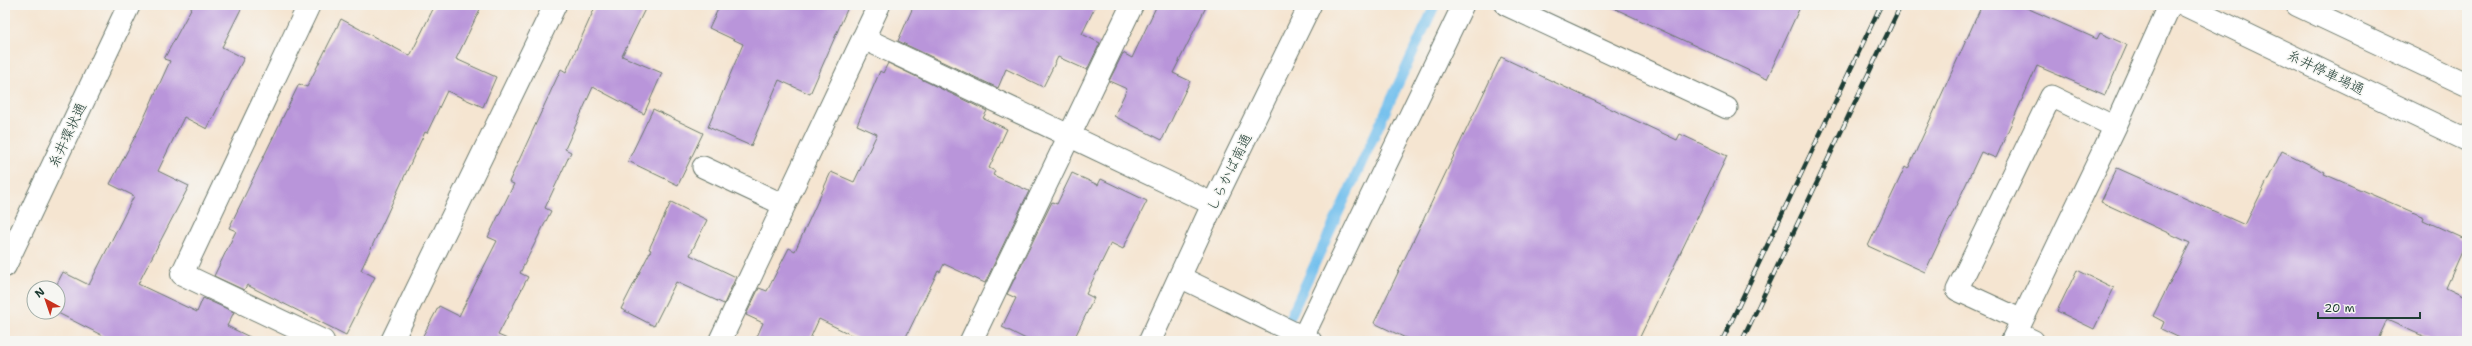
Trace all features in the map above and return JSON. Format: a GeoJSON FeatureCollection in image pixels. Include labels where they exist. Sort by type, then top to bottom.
{"type":"FeatureCollection","features":[{"type":"Feature","properties":{"kind":"street","name":"糸井環状通"},"geometry":{"type":"LineString","coordinates":[[6,263],[129,5]]}},
{"type":"Feature","properties":{"kind":"street"},"geometry":{"type":"LineString","coordinates":[[309,5],[182,274],[323,341]]}},
{"type":"Feature","properties":{"kind":"street"},"geometry":{"type":"LineString","coordinates":[[392,341],[555,5]]}},
{"type":"Feature","properties":{"kind":"street"},"geometry":{"type":"LineString","coordinates":[[720,341],[879,5]]}},
{"type":"Feature","properties":{"kind":"street"},"geometry":{"type":"LineString","coordinates":[[971,341],[1132,5]]}},
{"type":"Feature","properties":{"kind":"street","name":"しらかば南通"},"geometry":{"type":"LineString","coordinates":[[1150,341],[1213,204],[1310,5]]}},
{"type":"Feature","properties":{"kind":"street"},"geometry":{"type":"LineString","coordinates":[[2021,334],[2170,5]]}},
{"type":"Feature","properties":{"kind":"street","name":"糸井停車場通"},"geometry":{"type":"LineString","coordinates":[[2185,5],[2467,140]]}},
{"type":"Feature","properties":{"kind":"street"},"geometry":{"type":"LineString","coordinates":[[2297,5],[2467,85]]}},
{"type":"Feature","properties":{"kind":"street"},"geometry":{"type":"LineString","coordinates":[[863,38],[1071,135],[1213,204]]}},
{"type":"Feature","properties":{"kind":"lane"},"geometry":{"type":"LineString","coordinates":[[1180,277],[1307,339],[1463,5]]}},
{"type":"Feature","properties":{"kind":"lane"},"geometry":{"type":"LineString","coordinates":[[1506,5],[1727,108]]}},
{"type":"Feature","properties":{"kind":"lane"},"geometry":{"type":"LineString","coordinates":[[2021,334],[1957,290],[2051,96],[2115,127]]}},
{"type":"Feature","properties":{"kind":"lane"},"geometry":{"type":"LineString","coordinates":[[703,167],[784,205]]}},
{"type":"Feature","properties":{"kind":"building"},"geometry":{"type":"Polygon","coordinates":[[[193,5],[243,5],[222,47],[244,58],[207,129],[184,117],[158,171],[189,186],[138,284],[197,312],[203,298],[234,312],[227,326],[258,341],[113,341],[66,317],[66,280],[59,280],[63,272],[89,285],[134,196],[110,184],[139,129],[170,61],[164,59],[193,5]]]}},
{"type":"Feature","properties":{"kind":"building"},"geometry":{"type":"Polygon","coordinates":[[[435,5],[482,5],[456,59],[496,77],[483,107],[447,91],[427,133],[425,132],[361,270],[375,277],[346,335],[247,285],[244,290],[214,276],[236,231],[229,228],[299,84],[307,87],[341,19],[410,56],[435,5]]]}},
{"type":"Feature","properties":{"kind":"building"},"geometry":{"type":"Polygon","coordinates":[[[596,5],[647,5],[622,56],[662,73],[644,114],[593,87],[565,149],[571,152],[545,208],[551,211],[520,273],[528,277],[498,335],[512,341],[420,341],[439,306],[459,316],[497,241],[488,237],[514,184],[509,182],[561,69],[566,72],[596,5]]]}},
{"type":"Feature","properties":{"kind":"building"},"geometry":{"type":"Polygon","coordinates":[[[720,5],[849,5],[810,94],[779,80],[751,146],[708,127],[743,44],[709,28],[720,5]]]}},
{"type":"Feature","properties":{"kind":"building"},"geometry":{"type":"Polygon","coordinates":[[[914,5],[1096,5],[1082,34],[1100,43],[1087,70],[1058,57],[1043,87],[1006,69],[998,88],[898,41],[914,5]]]}},
{"type":"Feature","properties":{"kind":"building"},"geometry":{"type":"Polygon","coordinates":[[[1157,5],[1207,5],[1173,73],[1190,81],[1162,140],[1114,116],[1127,89],[1109,81],[1123,53],[1132,58],[1157,5]]]}},
{"type":"Feature","properties":{"kind":"building"},"geometry":{"type":"Polygon","coordinates":[[[1607,5],[1801,5],[1767,79],[1607,5]]]}},
{"type":"Feature","properties":{"kind":"building"},"geometry":{"type":"Polygon","coordinates":[[[1982,5],[2020,5],[2097,39],[2100,33],[2127,45],[2105,95],[2037,66],[1996,158],[1981,152],[1925,272],[1868,246],[1905,167],[1908,169],[1982,5]]]}},
{"type":"Feature","properties":{"kind":"building"},"geometry":{"type":"Polygon","coordinates":[[[1501,57],[1677,140],[1680,134],[1727,156],[1638,341],[1412,341],[1374,323],[1501,57]]]}},
{"type":"Feature","properties":{"kind":"building"},"geometry":{"type":"Polygon","coordinates":[[[888,63],[987,111],[983,118],[1007,129],[989,168],[995,171],[993,175],[1029,191],[985,283],[944,264],[940,272],[938,271],[904,341],[864,341],[819,319],[809,341],[755,341],[763,323],[746,315],[759,288],[767,291],[789,248],[795,251],[831,172],[854,182],[877,134],[857,125],[880,71],[883,73],[888,63]]]}},
{"type":"Feature","properties":{"kind":"building"},"geometry":{"type":"Polygon","coordinates":[[[653,109],[703,133],[678,185],[628,161],[653,109]]]}},
{"type":"Feature","properties":{"kind":"building"},"geometry":{"type":"Polygon","coordinates":[[[2282,151],[2325,172],[2324,174],[2424,217],[2423,220],[2467,240],[2446,288],[2467,298],[2467,341],[2434,341],[2387,320],[2377,341],[2186,341],[2161,329],[2164,322],[2153,316],[2190,243],[2101,202],[2117,168],[2245,225],[2282,151]]]}},
{"type":"Feature","properties":{"kind":"building"},"geometry":{"type":"Polygon","coordinates":[[[1072,173],[1098,185],[1101,179],[1147,201],[1123,249],[1111,243],[1086,294],[1094,298],[1073,341],[1030,341],[1002,327],[1016,298],[1007,294],[1052,202],[1057,204],[1072,173]]]}},
{"type":"Feature","properties":{"kind":"building"},"geometry":{"type":"Polygon","coordinates":[[[671,202],[707,220],[690,255],[736,277],[724,304],[676,282],[654,326],[621,309],[651,250],[649,249],[671,202]]]}},
{"type":"Feature","properties":{"kind":"building"},"geometry":{"type":"Polygon","coordinates":[[[2077,270],[2114,288],[2094,329],[2057,311],[2077,270]]]}},
{"type":"Feature","properties":{"kind":"waterway"},"geometry":{"type":"LineString","coordinates":[[1279,341],[1435,5]]}},
{"type":"Feature","properties":{"kind":"railway"},"geometry":{"type":"LineString","coordinates":[[1722,341],[1881,5]]}},
{"type":"Feature","properties":{"kind":"railway"},"geometry":{"type":"LineString","coordinates":[[1742,341],[1901,5]]}}]}
